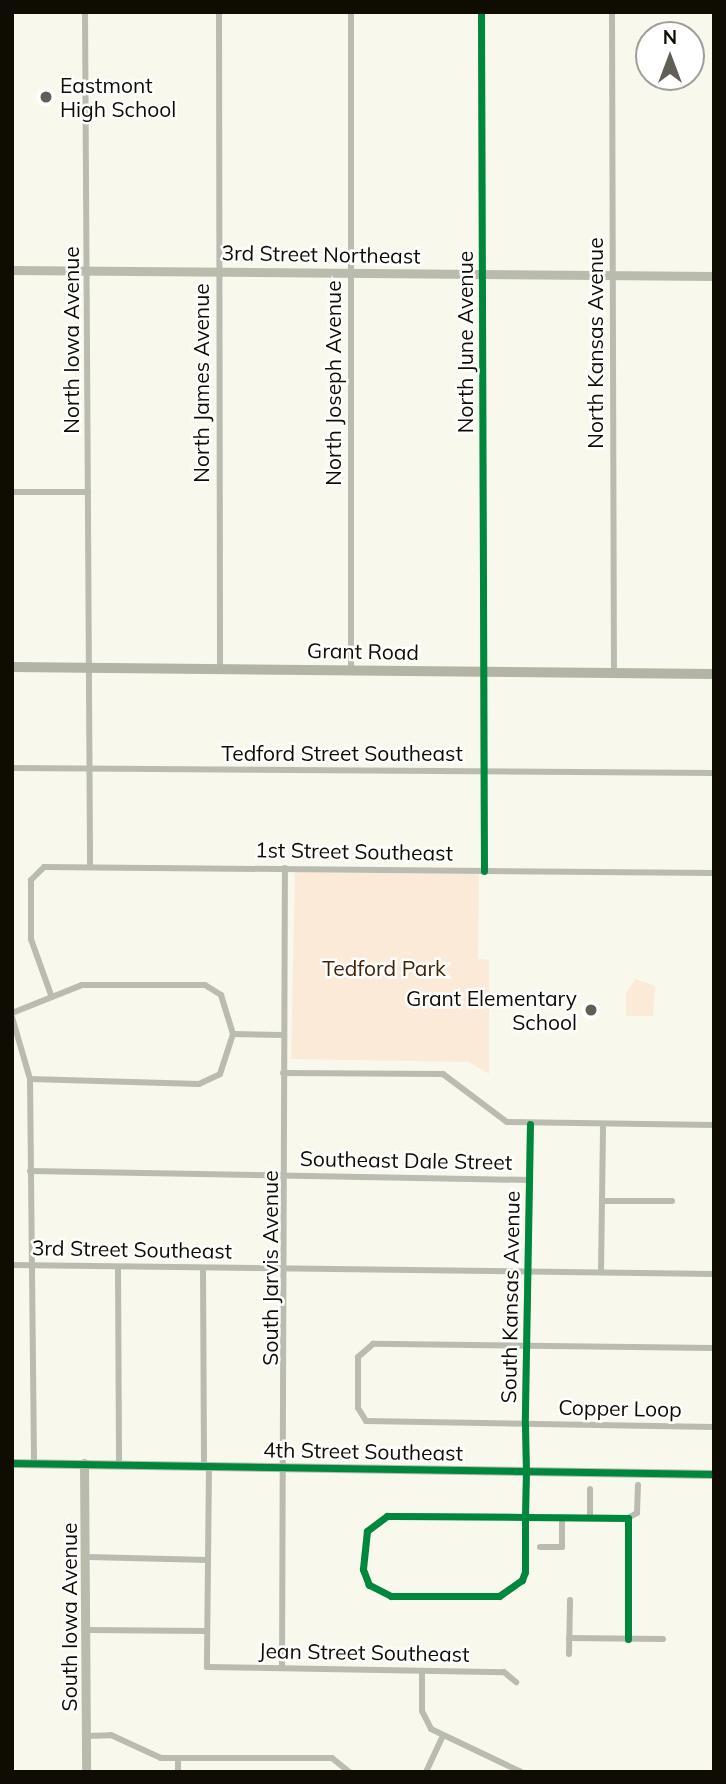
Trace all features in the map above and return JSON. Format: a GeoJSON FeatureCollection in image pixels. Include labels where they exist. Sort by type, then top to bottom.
{"type":"FeatureCollection","features":[{"type":"Feature","properties":{"kind":"main road","name":"Grant Road"},"geometry":{"type":"LineString","coordinates":[[12,667],[714,674]]}},
{"type":"Feature","properties":{"kind":"street","name":"North Iowa Avenue"},"geometry":{"type":"LineString","coordinates":[[85,12],[88,668]]}},
{"type":"Feature","properties":{"kind":"street","name":"North James Avenue"},"geometry":{"type":"LineString","coordinates":[[219,12],[220,670]]}},
{"type":"Feature","properties":{"kind":"street","name":"North Joseph Avenue"},"geometry":{"type":"LineString","coordinates":[[351,12],[351,671]]}},
{"type":"Feature","properties":{"kind":"street","name":"North June Avenue"},"geometry":{"type":"LineString","coordinates":[[481,12],[484,870]]}},
{"type":"Feature","properties":{"kind":"street","name":"North Kansas Avenue"},"geometry":{"type":"LineString","coordinates":[[612,12],[614,673]]}},
{"type":"Feature","properties":{"kind":"street","name":"3rd Street Northeast"},"geometry":{"type":"LineString","coordinates":[[12,270],[714,276]]}},
{"type":"Feature","properties":{"kind":"street"},"geometry":{"type":"LineString","coordinates":[[12,492],[88,492]]}},
{"type":"Feature","properties":{"kind":"street"},"geometry":{"type":"LineString","coordinates":[[88,668],[86,770],[90,866]]}},
{"type":"Feature","properties":{"kind":"street","name":"Tedford Street Southeast"},"geometry":{"type":"LineString","coordinates":[[12,768],[714,773]]}},
{"type":"Feature","properties":{"kind":"street","name":"1st Street Southeast"},"geometry":{"type":"LineString","coordinates":[[51,995],[31,939],[36,870],[90,866],[714,873]]}},
{"type":"Feature","properties":{"kind":"street","name":"South Jarvis Avenue"},"geometry":{"type":"LineString","coordinates":[[282,1668],[288,1269],[288,1176],[283,1073],[285,868]]}},
{"type":"Feature","properties":{"kind":"street"},"geometry":{"type":"LineString","coordinates":[[30,1079],[199,1084],[220,1074],[233,1034],[221,995],[205,985],[97,983],[51,995],[12,1015],[30,1079],[34,1463]]}},
{"type":"Feature","properties":{"kind":"street"},"geometry":{"type":"LineString","coordinates":[[233,1034],[283,1035]]}},
{"type":"Feature","properties":{"kind":"street"},"geometry":{"type":"LineString","coordinates":[[283,1073],[443,1074],[496,1119],[530,1124],[714,1125]]}},
{"type":"Feature","properties":{"kind":"street","name":"South Kansas Avenue"},"geometry":{"type":"LineString","coordinates":[[525,1517],[530,1124]]}},
{"type":"Feature","properties":{"kind":"street"},"geometry":{"type":"LineString","coordinates":[[601,1272],[603,1124]]}},
{"type":"Feature","properties":{"kind":"street","name":"Southeast Dale Street"},"geometry":{"type":"LineString","coordinates":[[30,1171],[530,1180]]}},
{"type":"Feature","properties":{"kind":"street"},"geometry":{"type":"LineString","coordinates":[[602,1201],[672,1201]]}},
{"type":"Feature","properties":{"kind":"street","name":"3rd Street Southeast"},"geometry":{"type":"LineString","coordinates":[[12,1265],[714,1274]]}},
{"type":"Feature","properties":{"kind":"street"},"geometry":{"type":"LineString","coordinates":[[118,1266],[118,1463]]}},
{"type":"Feature","properties":{"kind":"street"},"geometry":{"type":"LineString","coordinates":[[88,1630],[207,1631],[203,1268]]}},
{"type":"Feature","properties":{"kind":"street","name":"Copper Loop"},"geometry":{"type":"LineString","coordinates":[[527,1347],[373,1344],[358,1357],[358,1408],[366,1421],[714,1427]]}},
{"type":"Feature","properties":{"kind":"street"},"geometry":{"type":"LineString","coordinates":[[527,1347],[714,1348]]}},
{"type":"Feature","properties":{"kind":"street","name":"4th Street Southeast"},"geometry":{"type":"LineString","coordinates":[[12,1463],[714,1474]]}},
{"type":"Feature","properties":{"kind":"street","name":"South Iowa Avenue"},"geometry":{"type":"LineString","coordinates":[[84,1463],[88,1558],[86,1772]]}},
{"type":"Feature","properties":{"kind":"street"},"geometry":{"type":"LineString","coordinates":[[525,1517],[524,1572],[506,1594],[391,1596],[365,1579],[364,1538],[387,1516],[525,1517],[562,1518],[628,1518],[637,1513],[638,1485]]}},
{"type":"Feature","properties":{"kind":"street"},"geometry":{"type":"LineString","coordinates":[[590,1489],[590,1518]]}},
{"type":"Feature","properties":{"kind":"street"},"geometry":{"type":"LineString","coordinates":[[540,1547],[562,1547],[562,1518]]}},
{"type":"Feature","properties":{"kind":"street"},"geometry":{"type":"LineString","coordinates":[[628,1518],[628,1639]]}},
{"type":"Feature","properties":{"kind":"street"},"geometry":{"type":"LineString","coordinates":[[88,1558],[208,1560]]}},
{"type":"Feature","properties":{"kind":"street"},"geometry":{"type":"LineString","coordinates":[[569,1600],[569,1654]]}},
{"type":"Feature","properties":{"kind":"street","name":"Jean Street Southeast"},"geometry":{"type":"LineString","coordinates":[[207,1631],[206,1667],[504,1672],[516,1682]]}},
{"type":"Feature","properties":{"kind":"street"},"geometry":{"type":"LineString","coordinates":[[569,1638],[663,1639]]}},
{"type":"Feature","properties":{"kind":"street"},"geometry":{"type":"LineString","coordinates":[[422,1671],[425,1722],[442,1737],[521,1772]]}},
{"type":"Feature","properties":{"kind":"street"},"geometry":{"type":"LineString","coordinates":[[86,1736],[111,1735],[139,1752],[177,1758],[332,1758],[349,1772]]}},
{"type":"Feature","properties":{"kind":"street"},"geometry":{"type":"LineString","coordinates":[[426,1772],[442,1737]]}},
{"type":"Feature","properties":{"kind":"street"},"geometry":{"type":"LineString","coordinates":[[177,1758],[177,1772]]}},
{"type":"Feature","properties":{"kind":"green space","name":"Tedford Park"},"geometry":{"type":"Polygon","coordinates":[[[295,872],[479,874],[478,959],[489,960],[489,1074],[469,1062],[291,1059],[295,872]]]}},
{"type":"Feature","properties":{"kind":"green space"},"geometry":{"type":"Polygon","coordinates":[[[635,979],[655,986],[653,1016],[626,1016],[626,993],[635,979]]]}},
{"type":"Feature","properties":{"kind":"cycle path"},"geometry":{"type":"LineString","coordinates":[[481,12],[484,871]]}},
{"type":"Feature","properties":{"kind":"cycle path"},"geometry":{"type":"LineString","coordinates":[[530,1124],[525,1424],[526,1471],[525,1517],[525,1572],[522,1580],[499,1596],[391,1596],[369,1585],[363,1569],[367,1531],[387,1516],[525,1517],[628,1518],[628,1639]]}},
{"type":"Feature","properties":{"kind":"cycle path"},"geometry":{"type":"LineString","coordinates":[[12,1463],[714,1474]]}},
{"type":"Feature","properties":{"kind":"place","name":"Eastmont High School"},"geometry":{"type":"Point","coordinates":[46,97]}},
{"type":"Feature","properties":{"kind":"place","name":"Grant Elementary School"},"geometry":{"type":"Point","coordinates":[591,1010]}}]}
